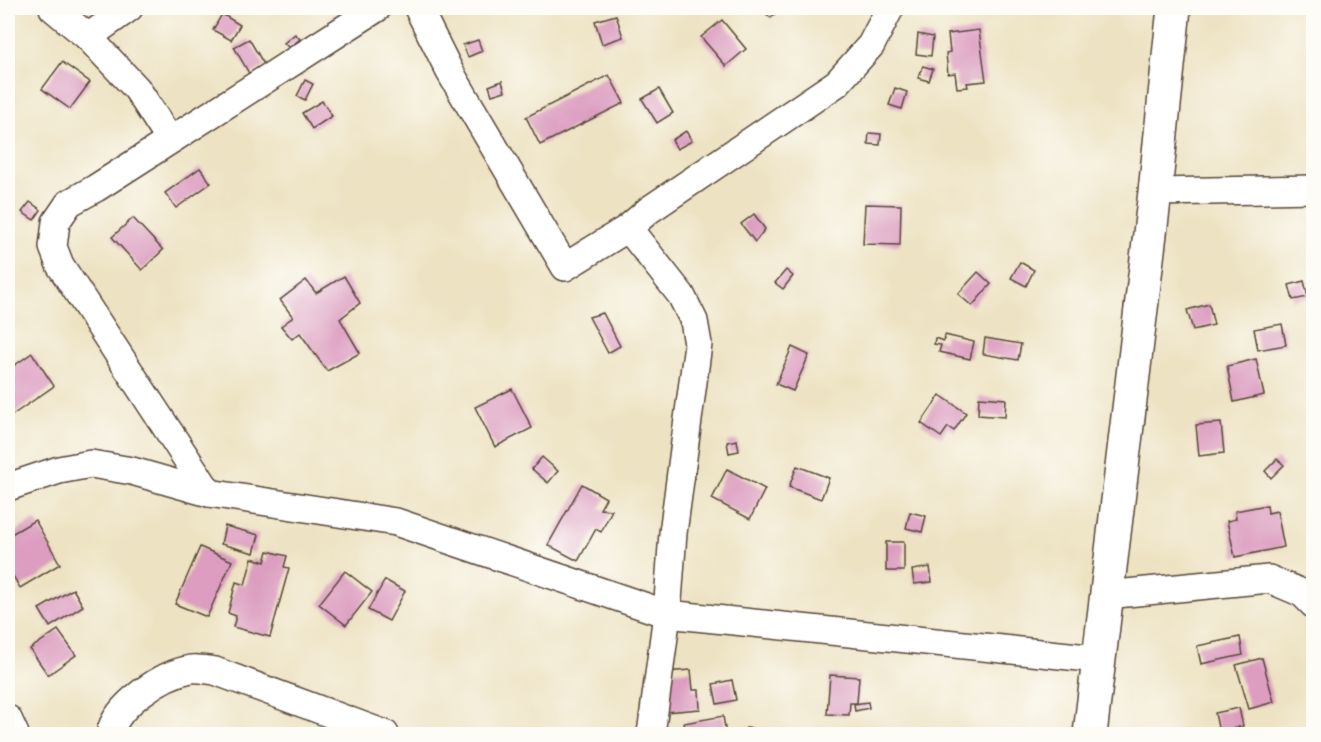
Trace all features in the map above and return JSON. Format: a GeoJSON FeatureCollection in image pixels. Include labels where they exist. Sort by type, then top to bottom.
{"type":"FeatureCollection","features":[{"type":"Feature","properties":{"kind":"main road"},"geometry":{"type":"LineString","coordinates":[[1089,735],[1155,192],[1174,8]]}},
{"type":"Feature","properties":{"kind":"street"},"geometry":{"type":"LineString","coordinates":[[53,8],[88,37],[137,89],[170,140]]}},
{"type":"Feature","properties":{"kind":"street"},"geometry":{"type":"LineString","coordinates":[[88,37],[129,8]]}},
{"type":"Feature","properties":{"kind":"street"},"geometry":{"type":"LineString","coordinates":[[209,493],[60,265],[53,247],[56,222],[69,203],[377,8]]}},
{"type":"Feature","properties":{"kind":"street"},"geometry":{"type":"LineString","coordinates":[[418,8],[450,72],[566,267],[628,228],[650,210],[837,83],[872,45],[890,8]]}},
{"type":"Feature","properties":{"kind":"street"},"geometry":{"type":"LineString","coordinates":[[1155,192],[1314,189]]}},
{"type":"Feature","properties":{"kind":"street"},"geometry":{"type":"LineString","coordinates":[[628,228],[681,295],[694,321],[698,344],[673,533],[667,614],[651,735]]}},
{"type":"Feature","properties":{"kind":"street"},"geometry":{"type":"LineString","coordinates":[[8,488],[59,470],[91,465],[132,471],[209,493],[396,522],[667,614],[1098,659]]}},
{"type":"Feature","properties":{"kind":"street"},"geometry":{"type":"LineString","coordinates":[[1106,595],[1269,579],[1302,592],[1314,605]]}},
{"type":"Feature","properties":{"kind":"street"},"geometry":{"type":"LineString","coordinates":[[110,735],[120,712],[134,698],[169,676],[192,669],[215,671],[385,735]]}},
{"type":"Feature","properties":{"kind":"street"},"geometry":{"type":"LineString","coordinates":[[8,719],[15,735]]}},
{"type":"Feature","properties":{"kind":"building"},"geometry":{"type":"Polygon","coordinates":[[[709,8],[722,8],[713,13],[709,8]]]}},
{"type":"Feature","properties":{"kind":"building"},"geometry":{"type":"Polygon","coordinates":[[[759,8],[780,8],[771,18],[759,8]]]}},
{"type":"Feature","properties":{"kind":"building"},"geometry":{"type":"Polygon","coordinates":[[[222,14],[240,25],[231,40],[213,30],[222,14]]]}},
{"type":"Feature","properties":{"kind":"building"},"geometry":{"type":"Polygon","coordinates":[[[616,15],[623,37],[602,44],[595,21],[616,15]]]}},
{"type":"Feature","properties":{"kind":"building"},"geometry":{"type":"Polygon","coordinates":[[[722,20],[746,49],[726,66],[701,37],[722,20]]]}},
{"type":"Feature","properties":{"kind":"building"},"geometry":{"type":"Polygon","coordinates":[[[979,30],[986,81],[967,83],[968,87],[957,88],[955,73],[948,74],[946,53],[950,52],[948,34],[979,30]]]}},
{"type":"Feature","properties":{"kind":"building"},"geometry":{"type":"Polygon","coordinates":[[[295,34],[300,39],[289,48],[284,43],[295,34]]]}},
{"type":"Feature","properties":{"kind":"building"},"geometry":{"type":"Polygon","coordinates":[[[918,34],[933,37],[931,56],[916,54],[918,34]]]}},
{"type":"Feature","properties":{"kind":"building"},"geometry":{"type":"Polygon","coordinates":[[[249,39],[265,66],[250,75],[234,47],[249,39]]]}},
{"type":"Feature","properties":{"kind":"building"},"geometry":{"type":"Polygon","coordinates":[[[478,40],[482,51],[468,57],[463,45],[478,40]]]}},
{"type":"Feature","properties":{"kind":"building"},"geometry":{"type":"Polygon","coordinates":[[[62,62],[90,82],[70,109],[42,89],[62,62]]]}},
{"type":"Feature","properties":{"kind":"building"},"geometry":{"type":"Polygon","coordinates":[[[923,66],[933,69],[929,81],[918,78],[923,66]]]}},
{"type":"Feature","properties":{"kind":"building"},"geometry":{"type":"Polygon","coordinates":[[[609,75],[624,103],[540,145],[526,117],[609,75]]]}},
{"type":"Feature","properties":{"kind":"building"},"geometry":{"type":"Polygon","coordinates":[[[305,80],[313,84],[305,100],[297,96],[305,80]]]}},
{"type":"Feature","properties":{"kind":"building"},"geometry":{"type":"Polygon","coordinates":[[[502,81],[505,91],[492,95],[489,86],[502,81]]]}},
{"type":"Feature","properties":{"kind":"building"},"geometry":{"type":"Polygon","coordinates":[[[895,88],[907,92],[902,109],[889,105],[895,88]]]}},
{"type":"Feature","properties":{"kind":"building"},"geometry":{"type":"Polygon","coordinates":[[[659,89],[673,113],[657,123],[642,99],[659,89]]]}},
{"type":"Feature","properties":{"kind":"building"},"geometry":{"type":"Polygon","coordinates":[[[322,101],[332,116],[312,129],[302,113],[322,101]]]}},
{"type":"Feature","properties":{"kind":"building"},"geometry":{"type":"Polygon","coordinates":[[[686,131],[692,141],[677,149],[672,140],[686,131]]]}},
{"type":"Feature","properties":{"kind":"building"},"geometry":{"type":"Polygon","coordinates":[[[869,133],[881,134],[880,145],[868,144],[869,133]]]}},
{"type":"Feature","properties":{"kind":"building"},"geometry":{"type":"Polygon","coordinates":[[[200,168],[211,183],[176,208],[165,193],[200,168]]]}},
{"type":"Feature","properties":{"kind":"building"},"geometry":{"type":"Polygon","coordinates":[[[30,202],[41,210],[34,220],[22,212],[30,202]]]}},
{"type":"Feature","properties":{"kind":"building"},"geometry":{"type":"Polygon","coordinates":[[[865,204],[901,205],[900,245],[863,244],[865,204]]]}},
{"type":"Feature","properties":{"kind":"building"},"geometry":{"type":"Polygon","coordinates":[[[754,214],[765,229],[755,242],[741,224],[754,214]]]}},
{"type":"Feature","properties":{"kind":"building"},"geometry":{"type":"Polygon","coordinates":[[[133,218],[163,250],[142,270],[112,237],[133,218]]]}},
{"type":"Feature","properties":{"kind":"building"},"geometry":{"type":"Polygon","coordinates":[[[1020,262],[1034,270],[1026,286],[1011,278],[1020,262]]]}},
{"type":"Feature","properties":{"kind":"building"},"geometry":{"type":"Polygon","coordinates":[[[786,270],[793,276],[783,289],[775,283],[786,270]]]}},
{"type":"Feature","properties":{"kind":"building"},"geometry":{"type":"Polygon","coordinates":[[[978,272],[991,284],[972,306],[958,294],[978,272]]]}},
{"type":"Feature","properties":{"kind":"building"},"geometry":{"type":"Polygon","coordinates":[[[344,276],[360,303],[340,319],[360,353],[327,371],[300,333],[292,339],[281,326],[293,317],[280,300],[306,280],[316,293],[344,276]]]}},
{"type":"Feature","properties":{"kind":"building"},"geometry":{"type":"Polygon","coordinates":[[[1304,281],[1308,297],[1293,300],[1289,285],[1304,281]]]}},
{"type":"Feature","properties":{"kind":"building"},"geometry":{"type":"Polygon","coordinates":[[[1209,304],[1214,325],[1193,330],[1187,310],[1209,304]]]}},
{"type":"Feature","properties":{"kind":"building"},"geometry":{"type":"Polygon","coordinates":[[[603,313],[620,346],[608,353],[589,317],[603,313]]]}},
{"type":"Feature","properties":{"kind":"building"},"geometry":{"type":"Polygon","coordinates":[[[1282,324],[1286,345],[1258,350],[1254,329],[1282,324]]]}},
{"type":"Feature","properties":{"kind":"building"},"geometry":{"type":"Polygon","coordinates":[[[945,335],[974,342],[970,359],[939,352],[941,345],[934,344],[935,338],[944,341],[945,335]]]}},
{"type":"Feature","properties":{"kind":"building"},"geometry":{"type":"Polygon","coordinates":[[[985,338],[1021,344],[1018,360],[983,354],[985,338]]]}},
{"type":"Feature","properties":{"kind":"building"},"geometry":{"type":"Polygon","coordinates":[[[792,347],[809,355],[793,391],[776,384],[792,347]]]}},
{"type":"Feature","properties":{"kind":"building"},"geometry":{"type":"Polygon","coordinates":[[[32,353],[54,386],[11,416],[8,410],[8,370],[32,353]]]}},
{"type":"Feature","properties":{"kind":"building"},"geometry":{"type":"Polygon","coordinates":[[[1256,359],[1264,395],[1234,402],[1227,366],[1256,359]]]}},
{"type":"Feature","properties":{"kind":"building"},"geometry":{"type":"Polygon","coordinates":[[[512,389],[532,428],[495,447],[475,407],[512,389]]]}},
{"type":"Feature","properties":{"kind":"building"},"geometry":{"type":"Polygon","coordinates":[[[940,395],[966,413],[954,431],[948,427],[941,437],[921,423],[940,395]]]}},
{"type":"Feature","properties":{"kind":"building"},"geometry":{"type":"Polygon","coordinates":[[[979,397],[1006,399],[1005,417],[978,415],[979,397]]]}},
{"type":"Feature","properties":{"kind":"building"},"geometry":{"type":"Polygon","coordinates":[[[1221,423],[1224,453],[1199,456],[1196,425],[1221,423]]]}},
{"type":"Feature","properties":{"kind":"building"},"geometry":{"type":"Polygon","coordinates":[[[737,440],[739,451],[729,453],[727,442],[737,440]]]}},
{"type":"Feature","properties":{"kind":"building"},"geometry":{"type":"Polygon","coordinates":[[[542,457],[558,471],[548,483],[532,469],[542,457]]]}},
{"type":"Feature","properties":{"kind":"building"},"geometry":{"type":"Polygon","coordinates":[[[1277,459],[1284,465],[1271,478],[1265,471],[1277,459]]]}},
{"type":"Feature","properties":{"kind":"building"},"geometry":{"type":"Polygon","coordinates":[[[797,466],[829,478],[821,499],[789,487],[797,466]]]}},
{"type":"Feature","properties":{"kind":"building"},"geometry":{"type":"Polygon","coordinates":[[[727,469],[765,489],[750,519],[712,499],[727,469]]]}},
{"type":"Feature","properties":{"kind":"building"},"geometry":{"type":"Polygon","coordinates":[[[582,484],[606,498],[600,509],[612,510],[601,532],[596,529],[578,561],[548,545],[582,484]]]}},
{"type":"Feature","properties":{"kind":"building"},"geometry":{"type":"Polygon","coordinates":[[[1267,505],[1268,513],[1277,511],[1284,547],[1235,557],[1227,521],[1236,519],[1235,511],[1267,505]]]}},
{"type":"Feature","properties":{"kind":"building"},"geometry":{"type":"Polygon","coordinates":[[[910,512],[926,516],[922,532],[906,528],[910,512]]]}},
{"type":"Feature","properties":{"kind":"building"},"geometry":{"type":"Polygon","coordinates":[[[35,520],[60,564],[20,588],[8,567],[8,536],[35,520]]]}},
{"type":"Feature","properties":{"kind":"building"},"geometry":{"type":"Polygon","coordinates":[[[225,526],[259,535],[254,553],[221,544],[225,526]]]}},
{"type":"Feature","properties":{"kind":"building"},"geometry":{"type":"Polygon","coordinates":[[[886,542],[904,542],[904,571],[886,571],[886,542]]]}},
{"type":"Feature","properties":{"kind":"building"},"geometry":{"type":"Polygon","coordinates":[[[200,547],[232,561],[207,617],[175,604],[200,547]]]}},
{"type":"Feature","properties":{"kind":"building"},"geometry":{"type":"Polygon","coordinates":[[[268,551],[287,556],[284,567],[289,568],[270,637],[233,627],[236,616],[228,613],[236,582],[245,585],[252,558],[265,562],[268,551]]]}},
{"type":"Feature","properties":{"kind":"building"},"geometry":{"type":"Polygon","coordinates":[[[930,567],[932,582],[914,584],[912,570],[930,567]]]}},
{"type":"Feature","properties":{"kind":"building"},"geometry":{"type":"Polygon","coordinates":[[[345,571],[372,592],[346,625],[319,604],[345,571]]]}},
{"type":"Feature","properties":{"kind":"building"},"geometry":{"type":"Polygon","coordinates":[[[385,580],[405,591],[389,621],[368,610],[385,580]]]}},
{"type":"Feature","properties":{"kind":"building"},"geometry":{"type":"Polygon","coordinates":[[[73,589],[83,606],[50,627],[39,609],[73,589]]]}},
{"type":"Feature","properties":{"kind":"building"},"geometry":{"type":"Polygon","coordinates":[[[58,630],[76,655],[48,675],[30,649],[58,630]]]}},
{"type":"Feature","properties":{"kind":"building"},"geometry":{"type":"Polygon","coordinates":[[[1240,637],[1243,655],[1201,664],[1197,646],[1240,637]]]}},
{"type":"Feature","properties":{"kind":"building"},"geometry":{"type":"Polygon","coordinates":[[[1262,658],[1274,702],[1249,709],[1236,665],[1262,658]]]}},
{"type":"Feature","properties":{"kind":"building"},"geometry":{"type":"Polygon","coordinates":[[[691,670],[693,690],[699,690],[700,709],[666,712],[663,672],[691,670]]]}},
{"type":"Feature","properties":{"kind":"building"},"geometry":{"type":"Polygon","coordinates":[[[830,675],[859,677],[857,703],[850,703],[849,715],[827,714],[830,675]]]}},
{"type":"Feature","properties":{"kind":"building"},"geometry":{"type":"Polygon","coordinates":[[[732,680],[736,700],[717,704],[713,684],[732,680]]]}},
{"type":"Feature","properties":{"kind":"building"},"geometry":{"type":"Polygon","coordinates":[[[868,702],[869,708],[855,711],[854,704],[868,702]]]}},
{"type":"Feature","properties":{"kind":"building"},"geometry":{"type":"Polygon","coordinates":[[[1239,708],[1243,726],[1219,732],[1215,713],[1239,708]]]}},
{"type":"Feature","properties":{"kind":"building"},"geometry":{"type":"Polygon","coordinates":[[[723,716],[726,734],[686,734],[684,723],[723,716]]]}},
{"type":"Feature","properties":{"kind":"building"},"geometry":{"type":"Polygon","coordinates":[[[746,728],[759,729],[758,734],[746,734],[746,728]]]}}]}
